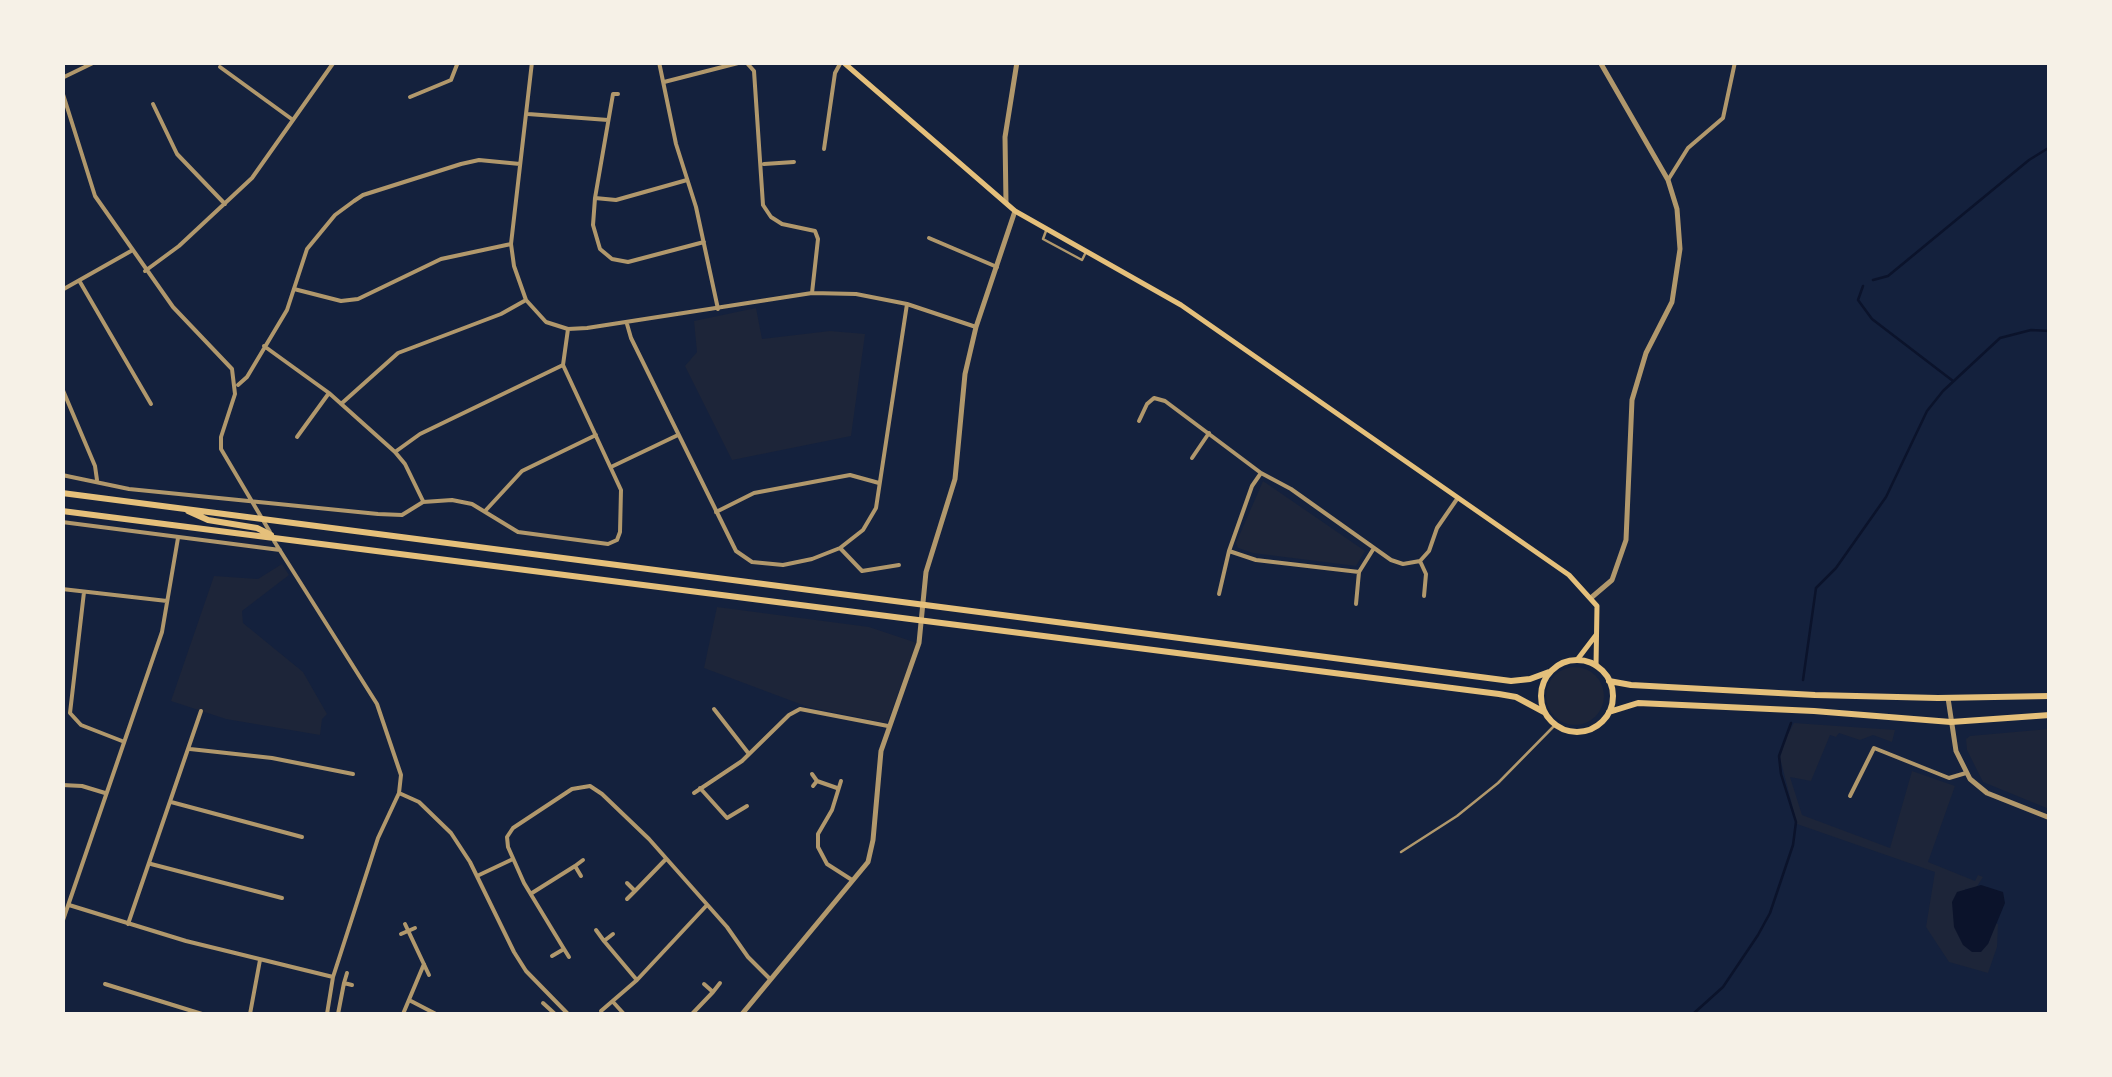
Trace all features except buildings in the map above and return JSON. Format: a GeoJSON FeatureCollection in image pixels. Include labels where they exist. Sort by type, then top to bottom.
{"type":"FeatureCollection","features":[{"type":"Feature","properties":{"kind":"highway"},"geometry":{"type":"LineString","coordinates":[[62,493],[1511,681],[1527,680],[1577,660],[1596,666],[1609,680],[1631,685],[1815,695],[2050,696]]}},
{"type":"Feature","properties":{"kind":"highway"},"geometry":{"type":"LineString","coordinates":[[183,508],[208,520],[258,528],[272,537]]}},
{"type":"Feature","properties":{"kind":"highway"},"geometry":{"type":"LineString","coordinates":[[62,511],[1499,694],[1516,697],[1544,712],[1555,725],[1582,732],[1594,728],[1609,712],[1609,680]]}},
{"type":"Feature","properties":{"kind":"highway"},"geometry":{"type":"LineString","coordinates":[[1544,712],[1542,688],[1549,672]]}},
{"type":"Feature","properties":{"kind":"highway"},"geometry":{"type":"LineString","coordinates":[[1609,712],[1638,703],[1786,709],[1950,722],[2050,715]]}},
{"type":"Feature","properties":{"kind":"main road"},"geometry":{"type":"LineString","coordinates":[[842,62],[1015,212],[1181,305],[1553,563],[1592,597],[1599,618],[1596,666]]}},
{"type":"Feature","properties":{"kind":"main road"},"geometry":{"type":"LineString","coordinates":[[1577,660],[1596,634]]}},
{"type":"Feature","properties":{"kind":"street"},"geometry":{"type":"LineString","coordinates":[[62,78],[95,62]]}},
{"type":"Feature","properties":{"kind":"street"},"geometry":{"type":"LineString","coordinates":[[145,270],[180,246],[252,178],[334,62]]}},
{"type":"Feature","properties":{"kind":"street"},"geometry":{"type":"LineString","coordinates":[[410,97],[450,80],[458,62]]}},
{"type":"Feature","properties":{"kind":"street"},"geometry":{"type":"LineString","coordinates":[[532,62],[511,244],[526,300],[546,322],[568,329],[628,324],[812,292],[856,294],[906,304],[976,326]]}},
{"type":"Feature","properties":{"kind":"street"},"geometry":{"type":"LineString","coordinates":[[659,62],[718,309]]}},
{"type":"Feature","properties":{"kind":"street"},"geometry":{"type":"LineString","coordinates":[[663,82],[744,62],[754,71],[762,164],[760,193],[771,217],[782,224],[814,230],[818,239],[812,292]]}},
{"type":"Feature","properties":{"kind":"street"},"geometry":{"type":"LineString","coordinates":[[824,149],[835,73],[842,62]]}},
{"type":"Feature","properties":{"kind":"street"},"geometry":{"type":"LineString","coordinates":[[1006,204],[1004,138],[1017,62]]}},
{"type":"Feature","properties":{"kind":"street"},"geometry":{"type":"LineString","coordinates":[[1592,597],[1612,580],[1622,553],[1628,525],[1635,384],[1672,302],[1680,230],[1668,180],[1600,62]]}},
{"type":"Feature","properties":{"kind":"street"},"geometry":{"type":"LineString","coordinates":[[1668,180],[1688,148],[1724,118],[1735,62]]}},
{"type":"Feature","properties":{"kind":"street"},"geometry":{"type":"LineString","coordinates":[[220,67],[294,120]]}},
{"type":"Feature","properties":{"kind":"street"},"geometry":{"type":"LineString","coordinates":[[413,82],[417,94]]}},
{"type":"Feature","properties":{"kind":"street"},"geometry":{"type":"LineString","coordinates":[[62,90],[95,196],[173,307],[226,360],[236,386]]}},
{"type":"Feature","properties":{"kind":"street"},"geometry":{"type":"LineString","coordinates":[[618,94],[613,94],[594,198],[596,242],[612,259],[628,262],[704,242]]}},
{"type":"Feature","properties":{"kind":"street"},"geometry":{"type":"LineString","coordinates":[[153,104],[177,154],[225,204]]}},
{"type":"Feature","properties":{"kind":"street"},"geometry":{"type":"LineString","coordinates":[[528,114],[609,120]]}},
{"type":"Feature","properties":{"kind":"street"},"geometry":{"type":"LineString","coordinates":[[327,1014],[333,977],[378,838],[399,793],[400,769],[383,715],[272,537],[222,449],[221,436],[236,386],[247,377],[286,310],[306,249],[335,215],[363,194],[479,160],[520,164]]}},
{"type":"Feature","properties":{"kind":"street"},"geometry":{"type":"LineString","coordinates":[[762,164],[794,162]]}},
{"type":"Feature","properties":{"kind":"street"},"geometry":{"type":"LineString","coordinates":[[594,198],[616,200],[688,180]]}},
{"type":"Feature","properties":{"kind":"street"},"geometry":{"type":"LineString","coordinates":[[742,1014],[854,882],[871,850],[877,770],[888,726],[916,651],[928,564],[955,479],[965,374],[976,326],[1015,212]]}},
{"type":"Feature","properties":{"kind":"street"},"geometry":{"type":"LineString","coordinates":[[940,243],[944,234]]}},
{"type":"Feature","properties":{"kind":"street"},"geometry":{"type":"LineString","coordinates":[[930,238],[997,267]]}},
{"type":"Feature","properties":{"kind":"street"},"geometry":{"type":"LineString","coordinates":[[293,289],[341,301],[358,299],[441,258],[511,244]]}},
{"type":"Feature","properties":{"kind":"street"},"geometry":{"type":"LineString","coordinates":[[62,290],[131,251]]}},
{"type":"Feature","properties":{"kind":"street"},"geometry":{"type":"LineString","coordinates":[[80,282],[152,404]]}},
{"type":"Feature","properties":{"kind":"street"},"geometry":{"type":"LineString","coordinates":[[341,404],[398,353],[501,314],[526,300]]}},
{"type":"Feature","properties":{"kind":"street"},"geometry":{"type":"LineString","coordinates":[[628,324],[631,338],[736,550],[752,562],[795,564],[840,548],[871,519],[881,484],[906,304]]}},
{"type":"Feature","properties":{"kind":"street"},"geometry":{"type":"LineString","coordinates":[[62,475],[129,489],[402,514],[424,502],[452,500],[472,504],[518,532],[608,544],[620,532],[621,490],[563,365],[568,329]]}},
{"type":"Feature","properties":{"kind":"street"},"geometry":{"type":"LineString","coordinates":[[264,346],[328,392],[394,452],[405,464],[424,502]]}},
{"type":"Feature","properties":{"kind":"street"},"geometry":{"type":"LineString","coordinates":[[394,452],[420,434],[563,365]]}},
{"type":"Feature","properties":{"kind":"street"},"geometry":{"type":"LineString","coordinates":[[62,388],[95,466],[97,480]]}},
{"type":"Feature","properties":{"kind":"street"},"geometry":{"type":"LineString","coordinates":[[297,437],[328,392]]}},
{"type":"Feature","properties":{"kind":"street"},"geometry":{"type":"LineString","coordinates":[[1139,421],[1154,398],[1165,400],[1262,472],[1403,564],[1420,560],[1457,499]]}},
{"type":"Feature","properties":{"kind":"street"},"geometry":{"type":"LineString","coordinates":[[1192,458],[1209,433]]}},
{"type":"Feature","properties":{"kind":"street"},"geometry":{"type":"LineString","coordinates":[[486,511],[522,471],[596,435]]}},
{"type":"Feature","properties":{"kind":"street"},"geometry":{"type":"LineString","coordinates":[[612,466],[678,435]]}},
{"type":"Feature","properties":{"kind":"street"},"geometry":{"type":"LineString","coordinates":[[1220,594],[1228,551],[1252,486],[1262,472]]}},
{"type":"Feature","properties":{"kind":"street"},"geometry":{"type":"LineString","coordinates":[[716,512],[754,493],[850,474],[881,484]]}},
{"type":"Feature","properties":{"kind":"street"},"geometry":{"type":"LineString","coordinates":[[62,522],[280,550]]}},
{"type":"Feature","properties":{"kind":"street"},"geometry":{"type":"LineString","coordinates":[[62,924],[169,602],[178,538]]}},
{"type":"Feature","properties":{"kind":"street"},"geometry":{"type":"LineString","coordinates":[[840,548],[862,571],[900,565]]}},
{"type":"Feature","properties":{"kind":"street"},"geometry":{"type":"LineString","coordinates":[[1356,604],[1359,572],[1374,548]]}},
{"type":"Feature","properties":{"kind":"street"},"geometry":{"type":"LineString","coordinates":[[1228,551],[1256,560],[1359,572]]}},
{"type":"Feature","properties":{"kind":"street"},"geometry":{"type":"LineString","coordinates":[[1420,560],[1426,574],[1424,596]]}},
{"type":"Feature","properties":{"kind":"street"},"geometry":{"type":"LineString","coordinates":[[62,589],[169,602]]}},
{"type":"Feature","properties":{"kind":"street"},"geometry":{"type":"LineString","coordinates":[[84,592],[69,711],[74,721],[122,740]]}},
{"type":"Feature","properties":{"kind":"street"},"geometry":{"type":"LineString","coordinates":[[62,697],[70,697]]}},
{"type":"Feature","properties":{"kind":"street"},"geometry":{"type":"LineString","coordinates":[[1948,698],[1956,750],[1966,773],[1981,790],[2050,818]]}},
{"type":"Feature","properties":{"kind":"street"},"geometry":{"type":"LineString","coordinates":[[719,715],[728,707]]}},
{"type":"Feature","properties":{"kind":"street"},"geometry":{"type":"LineString","coordinates":[[714,709],[750,754]]}},
{"type":"Feature","properties":{"kind":"street"},"geometry":{"type":"LineString","coordinates":[[694,793],[750,754],[800,709],[888,726]]}},
{"type":"Feature","properties":{"kind":"street"},"geometry":{"type":"LineString","coordinates":[[128,924],[201,711]]}},
{"type":"Feature","properties":{"kind":"street"},"geometry":{"type":"LineString","coordinates":[[1850,796],[1874,748],[1949,778],[1966,773]]}},
{"type":"Feature","properties":{"kind":"street"},"geometry":{"type":"LineString","coordinates":[[188,749],[272,758],[353,774]]}},
{"type":"Feature","properties":{"kind":"street"},"geometry":{"type":"LineString","coordinates":[[345,772],[347,762]]}},
{"type":"Feature","properties":{"kind":"street"},"geometry":{"type":"LineString","coordinates":[[812,774],[815,784],[838,788]]}},
{"type":"Feature","properties":{"kind":"street"},"geometry":{"type":"LineString","coordinates":[[841,782],[832,810],[818,834],[818,847],[827,864],[854,882]]}},
{"type":"Feature","properties":{"kind":"street"},"geometry":{"type":"LineString","coordinates":[[62,786],[82,786],[105,793]]}},
{"type":"Feature","properties":{"kind":"street"},"geometry":{"type":"LineString","coordinates":[[569,957],[530,894],[507,841],[509,832],[572,789],[584,786],[602,794],[666,858],[748,958],[771,978]]}},
{"type":"Feature","properties":{"kind":"street"},"geometry":{"type":"LineString","coordinates":[[700,788],[722,816],[732,818],[745,809],[747,818]]}},
{"type":"Feature","properties":{"kind":"street"},"geometry":{"type":"LineString","coordinates":[[399,793],[419,802],[451,833],[520,962],[568,1014]]}},
{"type":"Feature","properties":{"kind":"street"},"geometry":{"type":"LineString","coordinates":[[170,802],[302,836]]}},
{"type":"Feature","properties":{"kind":"street"},"geometry":{"type":"LineString","coordinates":[[477,876],[514,858]]}},
{"type":"Feature","properties":{"kind":"street"},"geometry":{"type":"LineString","coordinates":[[627,900],[666,858]]}},
{"type":"Feature","properties":{"kind":"street"},"geometry":{"type":"LineString","coordinates":[[530,894],[583,860]]}},
{"type":"Feature","properties":{"kind":"street"},"geometry":{"type":"LineString","coordinates":[[149,864],[282,898]]}},
{"type":"Feature","properties":{"kind":"street"},"geometry":{"type":"LineString","coordinates":[[575,866],[581,876]]}},
{"type":"Feature","properties":{"kind":"street"},"geometry":{"type":"LineString","coordinates":[[627,883],[635,891]]}},
{"type":"Feature","properties":{"kind":"street"},"geometry":{"type":"LineString","coordinates":[[69,905],[333,977]]}},
{"type":"Feature","properties":{"kind":"street"},"geometry":{"type":"LineString","coordinates":[[601,1011],[637,980],[707,905]]}},
{"type":"Feature","properties":{"kind":"street"},"geometry":{"type":"LineString","coordinates":[[405,924],[429,975]]}},
{"type":"Feature","properties":{"kind":"street"},"geometry":{"type":"LineString","coordinates":[[401,934],[415,928]]}},
{"type":"Feature","properties":{"kind":"street"},"geometry":{"type":"LineString","coordinates":[[596,930],[637,980]]}},
{"type":"Feature","properties":{"kind":"street"},"geometry":{"type":"LineString","coordinates":[[604,940],[613,934]]}},
{"type":"Feature","properties":{"kind":"street"},"geometry":{"type":"LineString","coordinates":[[552,956],[564,949]]}},
{"type":"Feature","properties":{"kind":"street"},"geometry":{"type":"LineString","coordinates":[[250,1014],[260,960]]}},
{"type":"Feature","properties":{"kind":"street"},"geometry":{"type":"LineString","coordinates":[[403,1014],[424,964]]}},
{"type":"Feature","properties":{"kind":"street"},"geometry":{"type":"LineString","coordinates":[[338,1014],[347,973]]}},
{"type":"Feature","properties":{"kind":"street"},"geometry":{"type":"LineString","coordinates":[[344,983],[352,985]]}},
{"type":"Feature","properties":{"kind":"street"},"geometry":{"type":"LineString","coordinates":[[105,984],[202,1014]]}},
{"type":"Feature","properties":{"kind":"street"},"geometry":{"type":"LineString","coordinates":[[704,984],[713,992]]}},
{"type":"Feature","properties":{"kind":"street"},"geometry":{"type":"LineString","coordinates":[[692,1014],[720,984]]}},
{"type":"Feature","properties":{"kind":"street"},"geometry":{"type":"LineString","coordinates":[[408,1000],[436,1014]]}},
{"type":"Feature","properties":{"kind":"street"},"geometry":{"type":"LineString","coordinates":[[543,1002],[555,1014]]}},
{"type":"Feature","properties":{"kind":"street"},"geometry":{"type":"LineString","coordinates":[[613,1002],[624,1014]]}},
{"type":"Feature","properties":{"kind":"lane"},"geometry":{"type":"LineString","coordinates":[[1402,852],[1498,783],[1555,725]]}},
{"type":"Feature","properties":{"kind":"shaded area"},"geometry":{"type":"Polygon","coordinates":[[[756,308],[762,339],[830,331],[865,334],[851,436],[732,460],[685,366],[697,352],[694,321],[756,308]]]}},
{"type":"Feature","properties":{"kind":"shaded area"},"geometry":{"type":"Polygon","coordinates":[[[1263,481],[1365,551],[1356,566],[1238,548],[1236,543],[1263,481]]]}},
{"type":"Feature","properties":{"kind":"shaded area"},"geometry":{"type":"Polygon","coordinates":[[[282,564],[289,575],[242,611],[243,623],[303,672],[327,714],[322,719],[320,735],[226,719],[171,701],[214,576],[258,579],[282,564]]]}},
{"type":"Feature","properties":{"kind":"shaded area"},"geometry":{"type":"Polygon","coordinates":[[[717,607],[869,627],[917,643],[887,723],[808,707],[704,668],[717,607]]]}},
{"type":"Feature","properties":{"kind":"shaded area"},"geometry":{"type":"Polygon","coordinates":[[[1575,667],[1596,675],[1604,696],[1596,717],[1575,725],[1554,717],[1546,696],[1554,675],[1575,667]]]}},
{"type":"Feature","properties":{"kind":"shaded area"},"geometry":{"type":"Polygon","coordinates":[[[1794,723],[1895,730],[1892,742],[1873,735],[1860,740],[1839,733],[1836,737],[1830,735],[1811,781],[1790,777],[1802,815],[1890,848],[1912,771],[1955,786],[1928,862],[1975,881],[1978,875],[1983,877],[1976,888],[1965,889],[1988,944],[1995,923],[1998,924],[1997,947],[1988,973],[1949,962],[1926,927],[1935,872],[1797,824],[1780,758],[1794,723]]]}},
{"type":"Feature","properties":{"kind":"shaded area"},"geometry":{"type":"Polygon","coordinates":[[[2049,729],[2049,809],[1983,782],[1967,750],[1966,739],[1970,736],[2049,729]]]}},
{"type":"Feature","properties":{"kind":"shaded area"},"geometry":{"type":"Polygon","coordinates":[[[1981,885],[2003,892],[2005,903],[1988,944],[1981,952],[1972,952],[1963,945],[1954,927],[1952,902],[1957,892],[1981,885]]]}},
{"type":"Feature","properties":{"kind":"waterway"},"geometry":{"type":"LineString","coordinates":[[1873,280],[1888,276],[2050,147]]}},
{"type":"Feature","properties":{"kind":"waterway"},"geometry":{"type":"LineString","coordinates":[[1863,286],[1858,300],[1872,319],[1953,381]]}},
{"type":"Feature","properties":{"kind":"waterway"},"geometry":{"type":"LineString","coordinates":[[1803,680],[1816,588],[1836,568],[1886,497],[1927,411],[2000,338],[2031,330],[2050,331]]}},
{"type":"Feature","properties":{"kind":"waterway"},"geometry":{"type":"LineString","coordinates":[[1693,1014],[1723,987],[1758,935],[1770,913],[1793,845],[1796,822],[1779,756],[1791,723]]}}]}
